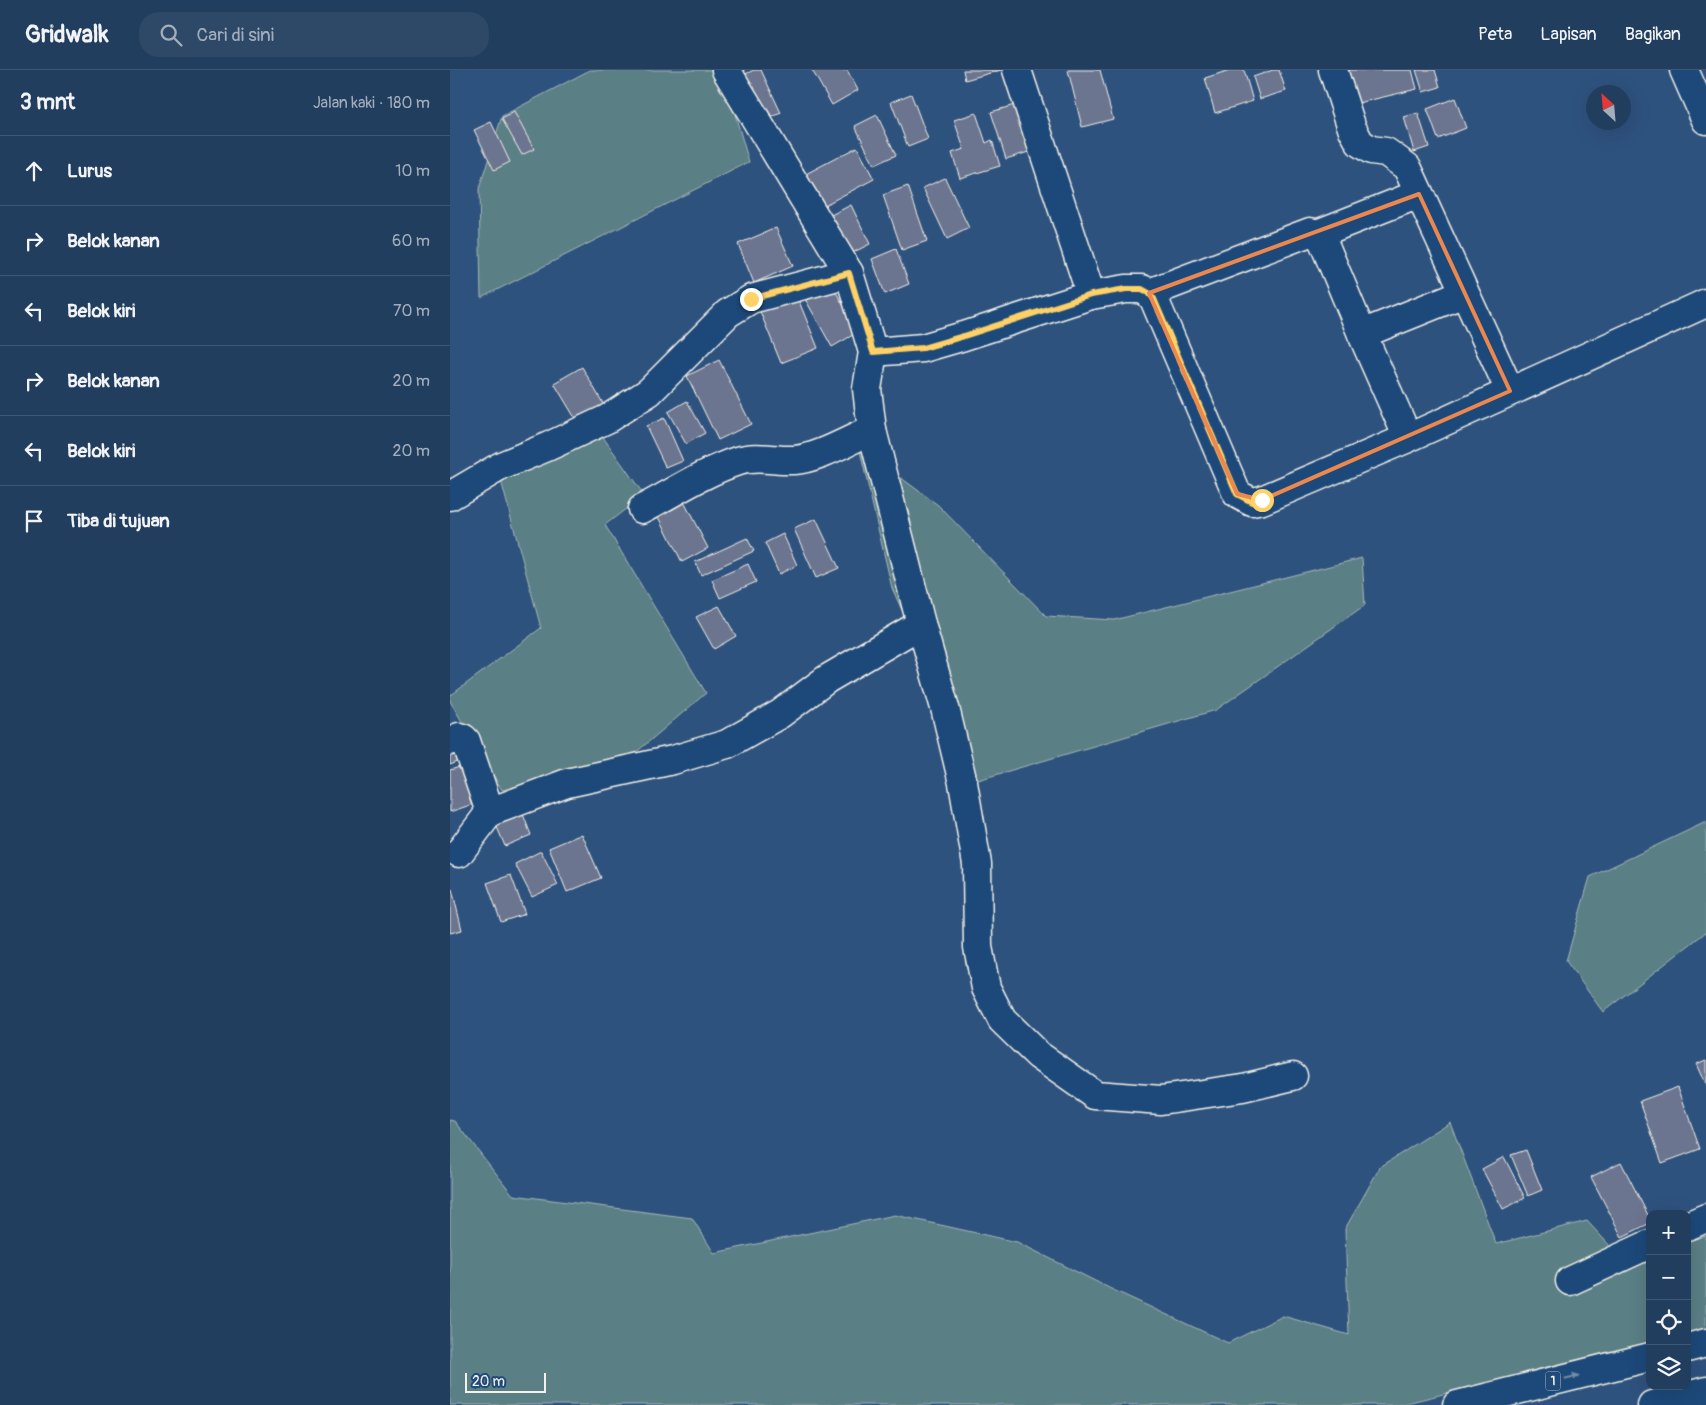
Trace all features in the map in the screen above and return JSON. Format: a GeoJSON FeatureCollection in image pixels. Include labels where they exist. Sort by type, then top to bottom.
{"type":"FeatureCollection","features":[{"type":"Feature","properties":{"kind":"main road"},"geometry":{"type":"LineString","coordinates":[[726,70],[849,273],[873,352],[867,389],[872,430],[920,624],[945,708],[963,783],[977,864],[978,947],[986,988],[1002,1020],[1038,1055],[1095,1095],[1161,1100],[1243,1088],[1293,1076]]}},
{"type":"Feature","properties":{"kind":"main road"},"geometry":{"type":"LineString","coordinates":[[1017,70],[1091,295]]}},
{"type":"Feature","properties":{"kind":"main road"},"geometry":{"type":"LineString","coordinates":[[1333,70],[1352,128],[1360,143],[1371,150],[1386,152],[1407,168],[1510,391]]}},
{"type":"Feature","properties":{"kind":"main road"},"geometry":{"type":"LineString","coordinates":[[1684,70],[1706,120]]}},
{"type":"Feature","properties":{"kind":"main road"},"geometry":{"type":"LineString","coordinates":[[1317,234],[1419,194]]}},
{"type":"Feature","properties":{"kind":"main road"},"geometry":{"type":"LineString","coordinates":[[1149,293],[1310,232],[1317,234],[1323,240],[1408,438]]}},
{"type":"Feature","properties":{"kind":"main road"},"geometry":{"type":"LineString","coordinates":[[450,496],[501,466],[547,447],[614,414],[649,392],[728,313],[751,299],[849,273]]}},
{"type":"Feature","properties":{"kind":"main road"},"geometry":{"type":"LineString","coordinates":[[873,352],[923,348],[1091,295],[1126,289],[1142,289],[1154,299],[1237,494],[1252,502],[1262,500],[1408,438],[1706,304]]}},
{"type":"Feature","properties":{"kind":"main road"},"geometry":{"type":"LineString","coordinates":[[1362,334],[1464,293]]}},
{"type":"Feature","properties":{"kind":"main road"},"geometry":{"type":"LineString","coordinates":[[642,510],[715,470],[739,461],[760,458],[796,460],[816,455],[872,430]]}},
{"type":"Feature","properties":{"kind":"main road"},"geometry":{"type":"LineString","coordinates":[[459,853],[490,812],[567,783],[673,760],[727,744],[780,714],[827,679],[920,624]]}},
{"type":"Feature","properties":{"kind":"main road"},"geometry":{"type":"LineString","coordinates":[[450,741],[459,737],[466,741],[490,812]]}},
{"type":"Feature","properties":{"kind":"main road"},"geometry":{"type":"LineString","coordinates":[[1691,1224],[1706,1218]]}},
{"type":"Feature","properties":{"kind":"main road"},"geometry":{"type":"LineString","coordinates":[[1570,1281],[1646,1246]]}},
{"type":"Feature","properties":{"kind":"main road"},"geometry":{"type":"LineString","coordinates":[[1691,1347],[1706,1344]]}},
{"type":"Feature","properties":{"kind":"main road","name":"1"},"geometry":{"type":"LineString","coordinates":[[1457,1405],[1646,1358]]}},
{"type":"Feature","properties":{"kind":"main road"},"geometry":{"type":"LineString","coordinates":[[1652,1405],[1706,1391]]}},
{"type":"Feature","properties":{"kind":"highlighted area"},"geometry":{"type":"Polygon","coordinates":[[[1419,194],[1510,391],[1262,500],[1237,494],[1149,293],[1419,194]]]}},
{"type":"Feature","properties":{"kind":"green space"},"geometry":{"type":"Polygon","coordinates":[[[590,70],[722,70],[749,162],[481,298],[479,189],[502,116],[590,70]]]}},
{"type":"Feature","properties":{"kind":"green space"},"geometry":{"type":"Polygon","coordinates":[[[593,423],[644,495],[605,525],[706,693],[633,755],[502,790],[450,701],[450,696],[541,628],[500,477],[593,423]]]}},
{"type":"Feature","properties":{"kind":"green space"},"geometry":{"type":"Polygon","coordinates":[[[859,447],[938,505],[1046,616],[1114,620],[1362,558],[1365,605],[1216,710],[978,780],[892,588],[859,447]]]}},
{"type":"Feature","properties":{"kind":"green space"},"geometry":{"type":"Polygon","coordinates":[[[1706,822],[1706,932],[1603,1012],[1566,961],[1590,877],[1706,822]]]}},
{"type":"Feature","properties":{"kind":"green space"},"geometry":{"type":"Polygon","coordinates":[[[450,1120],[455,1121],[513,1195],[692,1218],[714,1253],[895,1215],[1017,1242],[1109,1288],[1228,1343],[1283,1316],[1349,1335],[1345,1229],[1380,1167],[1450,1122],[1496,1244],[1587,1221],[1623,1260],[1646,1253],[1646,1345],[1398,1405],[450,1405],[450,1120]]]}},
{"type":"Feature","properties":{"kind":"green space"},"geometry":{"type":"Polygon","coordinates":[[[1706,1236],[1706,1330],[1691,1334],[1691,1255],[1691,1240],[1706,1236]]]}},
{"type":"Feature","properties":{"kind":"building"},"geometry":{"type":"Polygon","coordinates":[[[754,70],[761,70],[781,113],[760,123],[739,77],[754,70]]]}},
{"type":"Feature","properties":{"kind":"building"},"geometry":{"type":"Polygon","coordinates":[[[812,70],[847,70],[858,90],[832,105],[812,70]]]}},
{"type":"Feature","properties":{"kind":"building"},"geometry":{"type":"Polygon","coordinates":[[[963,70],[1001,70],[965,80],[963,70]]]}},
{"type":"Feature","properties":{"kind":"building"},"geometry":{"type":"Polygon","coordinates":[[[1068,70],[1100,70],[1113,119],[1082,127],[1068,70]]]}},
{"type":"Feature","properties":{"kind":"building"},"geometry":{"type":"Polygon","coordinates":[[[1230,70],[1244,70],[1253,101],[1215,113],[1205,78],[1230,70]]]}},
{"type":"Feature","properties":{"kind":"building"},"geometry":{"type":"Polygon","coordinates":[[[1273,70],[1279,70],[1286,91],[1260,99],[1253,77],[1273,70]]]}},
{"type":"Feature","properties":{"kind":"building"},"geometry":{"type":"Polygon","coordinates":[[[1342,70],[1412,70],[1417,89],[1350,105],[1342,70]]]}},
{"type":"Feature","properties":{"kind":"building"},"geometry":{"type":"Polygon","coordinates":[[[1416,70],[1435,70],[1440,87],[1423,92],[1416,70]]]}},
{"type":"Feature","properties":{"kind":"building"},"geometry":{"type":"Polygon","coordinates":[[[911,94],[928,139],[908,147],[891,102],[911,94]]]}},
{"type":"Feature","properties":{"kind":"building"},"geometry":{"type":"Polygon","coordinates":[[[1455,98],[1466,128],[1438,139],[1427,109],[1455,98]]]}},
{"type":"Feature","properties":{"kind":"building"},"geometry":{"type":"Polygon","coordinates":[[[1021,103],[1035,150],[1006,159],[991,112],[1021,103]]]}},
{"type":"Feature","properties":{"kind":"building"},"geometry":{"type":"Polygon","coordinates":[[[514,112],[534,149],[522,155],[502,119],[514,112]]]}},
{"type":"Feature","properties":{"kind":"building"},"geometry":{"type":"Polygon","coordinates":[[[976,113],[986,143],[992,140],[1000,166],[960,178],[952,153],[964,149],[954,120],[976,113]]]}},
{"type":"Feature","properties":{"kind":"building"},"geometry":{"type":"Polygon","coordinates":[[[1418,113],[1429,147],[1414,152],[1404,117],[1418,113]]]}},
{"type":"Feature","properties":{"kind":"building"},"geometry":{"type":"Polygon","coordinates":[[[877,115],[896,155],[874,165],[855,126],[877,115]]]}},
{"type":"Feature","properties":{"kind":"building"},"geometry":{"type":"Polygon","coordinates":[[[491,122],[510,162],[494,170],[474,130],[491,122]]]}},
{"type":"Feature","properties":{"kind":"building"},"geometry":{"type":"Polygon","coordinates":[[[857,147],[874,179],[817,209],[800,177],[857,147]]]}},
{"type":"Feature","properties":{"kind":"building"},"geometry":{"type":"Polygon","coordinates":[[[945,178],[969,228],[947,239],[923,188],[945,178]]]}},
{"type":"Feature","properties":{"kind":"building"},"geometry":{"type":"Polygon","coordinates":[[[908,186],[927,241],[902,250],[883,195],[908,186]]]}},
{"type":"Feature","properties":{"kind":"building"},"geometry":{"type":"Polygon","coordinates":[[[851,205],[870,244],[842,258],[823,219],[851,205]]]}},
{"type":"Feature","properties":{"kind":"building"},"geometry":{"type":"Polygon","coordinates":[[[776,228],[793,266],[754,283],[738,244],[776,228]]]}},
{"type":"Feature","properties":{"kind":"building"},"geometry":{"type":"Polygon","coordinates":[[[896,249],[909,284],[885,294],[872,259],[896,249]]]}},
{"type":"Feature","properties":{"kind":"building"},"geometry":{"type":"Polygon","coordinates":[[[831,283],[858,332],[832,347],[804,297],[831,283]]]}},
{"type":"Feature","properties":{"kind":"building"},"geometry":{"type":"Polygon","coordinates":[[[796,294],[818,348],[781,363],[759,309],[796,294]]]}},
{"type":"Feature","properties":{"kind":"building"},"geometry":{"type":"Polygon","coordinates":[[[719,360],[751,424],[718,440],[687,376],[719,360]]]}},
{"type":"Feature","properties":{"kind":"building"},"geometry":{"type":"Polygon","coordinates":[[[582,367],[608,412],[581,428],[554,383],[582,367]]]}},
{"type":"Feature","properties":{"kind":"building"},"geometry":{"type":"Polygon","coordinates":[[[687,401],[705,433],[686,444],[668,412],[687,401]]]}},
{"type":"Feature","properties":{"kind":"building"},"geometry":{"type":"Polygon","coordinates":[[[664,418],[683,461],[666,468],[646,426],[664,418]]]}},
{"type":"Feature","properties":{"kind":"building"},"geometry":{"type":"Polygon","coordinates":[[[682,498],[708,548],[682,562],[656,511],[682,498]]]}},
{"type":"Feature","properties":{"kind":"building"},"geometry":{"type":"Polygon","coordinates":[[[816,519],[839,568],[816,578],[794,529],[816,519]]]}},
{"type":"Feature","properties":{"kind":"building"},"geometry":{"type":"Polygon","coordinates":[[[783,534],[797,565],[779,574],[765,543],[783,534]]]}},
{"type":"Feature","properties":{"kind":"building"},"geometry":{"type":"Polygon","coordinates":[[[747,538],[754,551],[701,575],[695,562],[747,538]]]}},
{"type":"Feature","properties":{"kind":"building"},"geometry":{"type":"Polygon","coordinates":[[[748,564],[756,582],[720,598],[712,580],[748,564]]]}},
{"type":"Feature","properties":{"kind":"building"},"geometry":{"type":"Polygon","coordinates":[[[719,606],[736,636],[714,649],[696,617],[719,606]]]}},
{"type":"Feature","properties":{"kind":"building"},"geometry":{"type":"Polygon","coordinates":[[[455,748],[460,761],[450,765],[450,750],[455,748]]]}},
{"type":"Feature","properties":{"kind":"building"},"geometry":{"type":"Polygon","coordinates":[[[460,767],[473,804],[450,812],[450,770],[460,767]]]}},
{"type":"Feature","properties":{"kind":"building"},"geometry":{"type":"Polygon","coordinates":[[[521,809],[531,835],[505,846],[494,820],[521,809]]]}},
{"type":"Feature","properties":{"kind":"building"},"geometry":{"type":"Polygon","coordinates":[[[582,834],[601,878],[567,892],[549,848],[582,834]]]}},
{"type":"Feature","properties":{"kind":"building"},"geometry":{"type":"Polygon","coordinates":[[[541,851],[558,885],[532,897],[515,864],[541,851]]]}},
{"type":"Feature","properties":{"kind":"building"},"geometry":{"type":"Polygon","coordinates":[[[511,875],[525,914],[501,922],[487,883],[511,875]]]}},
{"type":"Feature","properties":{"kind":"building"},"geometry":{"type":"Polygon","coordinates":[[[452,889],[462,930],[450,933],[450,890],[452,889]]]}},
{"type":"Feature","properties":{"kind":"building"},"geometry":{"type":"Polygon","coordinates":[[[1706,1060],[1706,1086],[1696,1064],[1706,1060]]]}},
{"type":"Feature","properties":{"kind":"building"},"geometry":{"type":"Polygon","coordinates":[[[1678,1087],[1700,1149],[1662,1163],[1640,1101],[1678,1087]]]}},
{"type":"Feature","properties":{"kind":"building"},"geometry":{"type":"Polygon","coordinates":[[[1526,1150],[1542,1190],[1528,1196],[1511,1155],[1526,1150]]]}},
{"type":"Feature","properties":{"kind":"building"},"geometry":{"type":"Polygon","coordinates":[[[1504,1157],[1525,1198],[1503,1209],[1482,1169],[1504,1157]]]}},
{"type":"Feature","properties":{"kind":"building"},"geometry":{"type":"Polygon","coordinates":[[[1621,1162],[1646,1211],[1646,1225],[1622,1237],[1591,1177],[1621,1162]]]}},
{"type":"Feature","properties":{"kind":"route"},"geometry":{"type":"LineString","coordinates":[[751,299],[849,273],[873,352],[923,348],[1091,295],[1126,289],[1142,289],[1154,299],[1237,494],[1252,502],[1262,500]]}}]}
